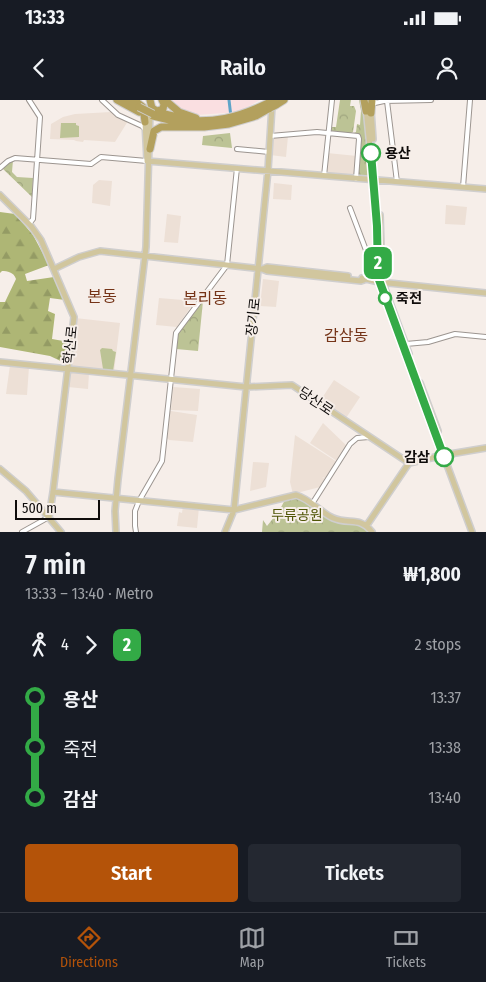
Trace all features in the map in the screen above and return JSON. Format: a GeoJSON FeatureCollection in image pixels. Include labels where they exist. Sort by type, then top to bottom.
{"type":"FeatureCollection","features":[{"type":"Feature","properties":{"kind":"highway"},"geometry":{"type":"LineString","coordinates":[[149,100],[152,108],[158,111],[163,108],[164,100]]}},
{"type":"Feature","properties":{"kind":"highway"},"geometry":{"type":"LineString","coordinates":[[164,100],[179,112],[192,117],[206,119]]}},
{"type":"Feature","properties":{"kind":"highway"},"geometry":{"type":"LineString","coordinates":[[163,114],[166,108],[164,100]]}},
{"type":"Feature","properties":{"kind":"highway"},"geometry":{"type":"LineString","coordinates":[[151,140],[154,131],[161,127],[197,127],[255,112],[273,102],[284,100]]}},
{"type":"Feature","properties":{"kind":"highway"},"geometry":{"type":"LineString","coordinates":[[122,101],[138,107],[164,122],[197,127]]}},
{"type":"Feature","properties":{"kind":"highway"},"geometry":{"type":"LineString","coordinates":[[368,112],[372,101]]}},
{"type":"Feature","properties":{"kind":"highway"},"geometry":{"type":"LineString","coordinates":[[138,107],[144,107],[144,126]]}},
{"type":"Feature","properties":{"kind":"highway"},"geometry":{"type":"LineString","coordinates":[[150,149],[154,116]]}},
{"type":"Feature","properties":{"kind":"highway"},"geometry":{"type":"LineString","coordinates":[[154,116],[188,121],[232,119]]}},
{"type":"Feature","properties":{"kind":"highway"},"geometry":{"type":"LineString","coordinates":[[154,116],[189,119],[232,119]]}},
{"type":"Feature","properties":{"kind":"main road"},"geometry":{"type":"LineString","coordinates":[[148,161],[150,149],[149,100]]}},
{"type":"Feature","properties":{"kind":"main road"},"geometry":{"type":"LineString","coordinates":[[116,532],[116,498],[144,253],[149,100]]}},
{"type":"Feature","properties":{"kind":"main road","name":"장기로"},"geometry":{"type":"LineString","coordinates":[[225,532],[234,510],[260,269],[273,102]]}},
{"type":"Feature","properties":{"kind":"main road"},"geometry":{"type":"LineString","coordinates":[[368,112],[375,180],[382,292]]}},
{"type":"Feature","properties":{"kind":"main road"},"geometry":{"type":"LineString","coordinates":[[144,126],[148,161]]}},
{"type":"Feature","properties":{"kind":"main road"},"geometry":{"type":"LineString","coordinates":[[148,161],[486,190]]}},
{"type":"Feature","properties":{"kind":"main road","name":"학산로"},"geometry":{"type":"LineString","coordinates":[[0,196],[29,224],[41,240],[74,317],[49,517]]}},
{"type":"Feature","properties":{"kind":"main road"},"geometry":{"type":"LineString","coordinates":[[54,269],[86,254],[100,251],[134,255],[144,253],[260,269],[267,267],[362,278],[378,287],[382,292],[407,353],[473,532]]}},
{"type":"Feature","properties":{"kind":"main road"},"geometry":{"type":"LineString","coordinates":[[54,269],[60,266]]}},
{"type":"Feature","properties":{"kind":"main road"},"geometry":{"type":"LineString","coordinates":[[366,280],[375,274],[379,268]]}},
{"type":"Feature","properties":{"kind":"main road"},"geometry":{"type":"LineString","coordinates":[[379,268],[385,276],[395,283]]}},
{"type":"Feature","properties":{"kind":"main road"},"geometry":{"type":"LineString","coordinates":[[366,280],[486,293]]}},
{"type":"Feature","properties":{"kind":"main road"},"geometry":{"type":"LineString","coordinates":[[381,282],[406,344],[407,353]]}},
{"type":"Feature","properties":{"kind":"main road"},"geometry":{"type":"LineString","coordinates":[[389,300],[388,291],[395,283]]}},
{"type":"Feature","properties":{"kind":"main road","name":"당산로"},"geometry":{"type":"LineString","coordinates":[[0,362],[246,387],[292,385],[409,463]]}},
{"type":"Feature","properties":{"kind":"main road"},"geometry":{"type":"LineString","coordinates":[[367,525],[409,463],[445,454],[486,448]]}},
{"type":"Feature","properties":{"kind":"main road"},"geometry":{"type":"LineString","coordinates":[[0,469],[25,489],[61,532]]}},
{"type":"Feature","properties":{"kind":"main road"},"geometry":{"type":"LineString","coordinates":[[53,492],[234,510],[293,495],[302,497],[335,519],[358,521],[367,525],[372,532]]}},
{"type":"Feature","properties":{"kind":"street"},"geometry":{"type":"LineString","coordinates":[[29,100],[40,118],[33,218],[29,224]]}},
{"type":"Feature","properties":{"kind":"street"},"geometry":{"type":"LineString","coordinates":[[103,100],[118,114],[144,126]]}},
{"type":"Feature","properties":{"kind":"street"},"geometry":{"type":"LineString","coordinates":[[324,176],[332,100]]}},
{"type":"Feature","properties":{"kind":"street"},"geometry":{"type":"LineString","coordinates":[[368,112],[372,101],[432,100]]}},
{"type":"Feature","properties":{"kind":"street"},"geometry":{"type":"LineString","coordinates":[[463,187],[470,100]]}},
{"type":"Feature","properties":{"kind":"street"},"geometry":{"type":"LineString","coordinates":[[388,101],[397,182]]}},
{"type":"Feature","properties":{"kind":"street"},"geometry":{"type":"LineString","coordinates":[[270,136],[317,132],[359,137],[356,179]]}},
{"type":"Feature","properties":{"kind":"street"},"geometry":{"type":"LineString","coordinates":[[237,149],[269,152]]}},
{"type":"Feature","properties":{"kind":"street"},"geometry":{"type":"LineString","coordinates":[[0,168],[11,159],[91,164],[98,158],[105,157],[148,161]]}},
{"type":"Feature","properties":{"kind":"street"},"geometry":{"type":"LineString","coordinates":[[136,532],[134,526],[135,512],[139,500],[162,461],[176,333],[227,265],[237,168]]}},
{"type":"Feature","properties":{"kind":"street"},"geometry":{"type":"LineString","coordinates":[[350,208],[375,274]]}},
{"type":"Feature","properties":{"kind":"street"},"geometry":{"type":"LineString","coordinates":[[406,344],[428,342],[455,334],[486,337]]}},
{"type":"Feature","properties":{"kind":"street"},"geometry":{"type":"LineString","coordinates":[[312,504],[350,444],[357,438],[370,437]]}},
{"type":"Feature","properties":{"kind":"street"},"geometry":{"type":"LineString","coordinates":[[22,532],[49,517]]}},
{"type":"Feature","properties":{"kind":"shaded area"},"geometry":{"type":"Polygon","coordinates":[[[170,100],[260,100],[238,112],[197,115],[180,110],[170,100]]]}},
{"type":"Feature","properties":{"kind":"shaded area"},"geometry":{"type":"Polygon","coordinates":[[[111,112],[128,121],[115,142],[50,139],[51,124],[63,117],[75,114],[111,112]]]}},
{"type":"Feature","properties":{"kind":"shaded area"},"geometry":{"type":"Polygon","coordinates":[[[288,136],[286,157],[270,155],[272,138],[288,136]]]}},
{"type":"Feature","properties":{"kind":"shaded area"},"geometry":{"type":"Polygon","coordinates":[[[327,153],[357,156],[355,176],[328,175],[325,172],[327,153]]]}},
{"type":"Feature","properties":{"kind":"shaded area"},"geometry":{"type":"Polygon","coordinates":[[[99,180],[112,181],[110,206],[92,203],[93,185],[99,180]]]}},
{"type":"Feature","properties":{"kind":"shaded area"},"geometry":{"type":"Polygon","coordinates":[[[274,183],[292,185],[291,200],[273,199],[274,183]]]}},
{"type":"Feature","properties":{"kind":"shaded area"},"geometry":{"type":"Polygon","coordinates":[[[446,205],[467,207],[465,225],[445,224],[446,205]]]}},
{"type":"Feature","properties":{"kind":"shaded area"},"geometry":{"type":"Polygon","coordinates":[[[167,214],[181,216],[178,243],[164,242],[167,214]]]}},
{"type":"Feature","properties":{"kind":"shaded area"},"geometry":{"type":"Polygon","coordinates":[[[263,279],[279,281],[276,307],[260,306],[263,279]]]}},
{"type":"Feature","properties":{"kind":"shaded area"},"geometry":{"type":"Polygon","coordinates":[[[159,298],[195,301],[177,327],[156,325],[159,298]]]}},
{"type":"Feature","properties":{"kind":"shaded area"},"geometry":{"type":"Polygon","coordinates":[[[75,318],[120,323],[114,372],[69,367],[75,318]]]}},
{"type":"Feature","properties":{"kind":"shaded area"},"geometry":{"type":"Polygon","coordinates":[[[10,365],[29,367],[27,395],[6,394],[10,365]]]}},
{"type":"Feature","properties":{"kind":"shaded area"},"geometry":{"type":"Polygon","coordinates":[[[69,371],[89,373],[88,389],[68,387],[69,371]]]}},
{"type":"Feature","properties":{"kind":"shaded area"},"geometry":{"type":"Polygon","coordinates":[[[334,380],[360,397],[346,418],[320,401],[334,380]]]}},
{"type":"Feature","properties":{"kind":"shaded area"},"geometry":{"type":"Polygon","coordinates":[[[173,387],[200,389],[198,411],[171,410],[173,387]]]}},
{"type":"Feature","properties":{"kind":"shaded area"},"geometry":{"type":"Polygon","coordinates":[[[169,412],[197,415],[193,442],[169,440],[167,438],[169,412]]]}},
{"type":"Feature","properties":{"kind":"shaded area"},"geometry":{"type":"Polygon","coordinates":[[[323,423],[347,446],[337,461],[310,443],[323,423]]]}},
{"type":"Feature","properties":{"kind":"shaded area"},"geometry":{"type":"Polygon","coordinates":[[[295,435],[337,462],[325,478],[322,477],[325,479],[320,487],[293,494],[290,482],[295,435]]]}},
{"type":"Feature","properties":{"kind":"shaded area"},"geometry":{"type":"Polygon","coordinates":[[[253,462],[269,463],[266,487],[250,491],[253,462]]]}},
{"type":"Feature","properties":{"kind":"shaded area"},"geometry":{"type":"Polygon","coordinates":[[[183,506],[199,507],[197,528],[177,526],[179,512],[182,513],[183,506]]]}},
{"type":"Feature","properties":{"kind":"green space"},"geometry":{"type":"Polygon","coordinates":[[[340,100],[351,100],[350,106],[354,106],[356,111],[353,132],[351,133],[354,133],[356,132],[357,124],[360,125],[361,111],[359,100],[363,100],[370,177],[357,177],[360,136],[331,133],[332,127],[336,127],[340,100]]]}},
{"type":"Feature","properties":{"kind":"green space"},"geometry":{"type":"Polygon","coordinates":[[[61,123],[76,123],[79,126],[79,137],[60,138],[61,123]]]}},
{"type":"Feature","properties":{"kind":"green space"},"geometry":{"type":"Polygon","coordinates":[[[230,133],[232,148],[202,145],[203,136],[230,133]]]}},
{"type":"Feature","properties":{"kind":"green space"},"geometry":{"type":"Polygon","coordinates":[[[13,160],[12,172],[17,177],[33,178],[32,197],[2,168],[13,160]]]}},
{"type":"Feature","properties":{"kind":"green space"},"geometry":{"type":"Polygon","coordinates":[[[0,212],[15,214],[33,235],[49,265],[25,274],[27,281],[54,277],[65,300],[50,298],[48,311],[55,314],[52,339],[69,342],[67,364],[50,356],[0,347],[0,302],[5,302],[16,279],[10,272],[2,271],[0,273],[0,212]]]}},
{"type":"Feature","properties":{"kind":"green space"},"geometry":{"type":"Polygon","coordinates":[[[201,301],[203,301],[198,351],[176,349],[177,333],[201,301]]]}},
{"type":"Feature","properties":{"kind":"green space"},"geometry":{"type":"Polygon","coordinates":[[[102,348],[112,349],[116,352],[113,371],[103,369],[100,350],[102,348]]]}},
{"type":"Feature","properties":{"kind":"green space","name":"두류공원"},"geometry":{"type":"Polygon","coordinates":[[[297,497],[329,517],[358,522],[371,532],[262,532],[263,520],[267,526],[279,511],[286,498],[297,497]]]}},
{"type":"Feature","properties":{"kind":"waterway"},"geometry":{"type":"LineString","coordinates":[[229,100],[231,117]]}},
{"type":"Feature","properties":{"kind":"metro line","name":"2"},"geometry":{"type":"LineString","coordinates":[[371,153],[377,226],[378,277],[444,457]]}},
{"type":"Feature","properties":{"kind":"place","name":"용산"},"geometry":{"type":"Point","coordinates":[371,153]}},
{"type":"Feature","properties":{"kind":"place","name":"죽전"},"geometry":{"type":"Point","coordinates":[385,298]}},
{"type":"Feature","properties":{"kind":"place","name":"감삼"},"geometry":{"type":"Point","coordinates":[444,457]}},
{"type":"Feature","properties":{"kind":"district","name":"본동"},"geometry":{"type":"Point","coordinates":[102,296]}},
{"type":"Feature","properties":{"kind":"district","name":"본리동"},"geometry":{"type":"Point","coordinates":[205,298]}},
{"type":"Feature","properties":{"kind":"district","name":"감삼동"},"geometry":{"type":"Point","coordinates":[346,335]}}]}
